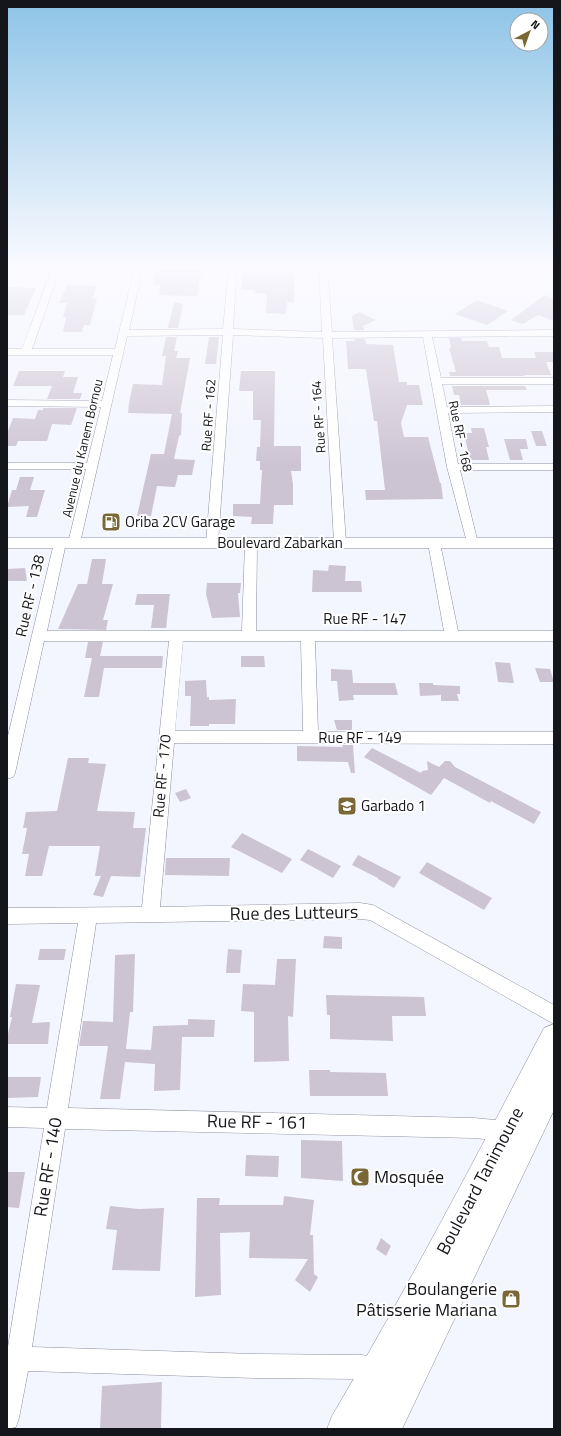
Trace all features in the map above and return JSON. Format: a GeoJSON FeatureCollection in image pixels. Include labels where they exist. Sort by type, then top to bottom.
{"type":"FeatureCollection","features":[{"type":"Feature","properties":{"kind":"main road","name":"Boulevard Tanimoune"},"geometry":{"type":"LineString","coordinates":[[345,1429],[378,1373],[554,1038]]}},
{"type":"Feature","properties":{"kind":"main road","name":"Boulevard Tanimoune"},"geometry":{"type":"LineString","coordinates":[[383,1429],[554,1078]]}},
{"type":"Feature","properties":{"kind":"street"},"geometry":{"type":"LineString","coordinates":[[26,352],[33,333]]}},
{"type":"Feature","properties":{"kind":"street","name":"Avenue du Kanem Bornou"},"geometry":{"type":"LineString","coordinates":[[67,543],[92,466],[123,333]]}},
{"type":"Feature","properties":{"kind":"street","name":"Rue RF - 162"},"geometry":{"type":"LineString","coordinates":[[212,543],[229,333]]}},
{"type":"Feature","properties":{"kind":"street"},"geometry":{"type":"LineString","coordinates":[[262,333],[327,335],[552,333]]}},
{"type":"Feature","properties":{"kind":"street","name":"Rue RF - 168"},"geometry":{"type":"LineString","coordinates":[[427,334],[453,467],[472,543]]}},
{"type":"Feature","properties":{"kind":"street","name":"Rue RF - 164"},"geometry":{"type":"LineString","coordinates":[[327,335],[340,543]]}},
{"type":"Feature","properties":{"kind":"street"},"geometry":{"type":"LineString","coordinates":[[7,352],[119,352]]}},
{"type":"Feature","properties":{"kind":"street"},"geometry":{"type":"LineString","coordinates":[[436,381],[554,381]]}},
{"type":"Feature","properties":{"kind":"street"},"geometry":{"type":"LineString","coordinates":[[7,403],[107,404]]}},
{"type":"Feature","properties":{"kind":"street"},"geometry":{"type":"LineString","coordinates":[[441,410],[554,409]]}},
{"type":"Feature","properties":{"kind":"street"},"geometry":{"type":"LineString","coordinates":[[7,466],[92,466]]}},
{"type":"Feature","properties":{"kind":"street"},"geometry":{"type":"LineString","coordinates":[[453,467],[554,466]]}},
{"type":"Feature","properties":{"kind":"street","name":"Boulevard Zabarkan"},"geometry":{"type":"LineString","coordinates":[[7,543],[554,543]]}},
{"type":"Feature","properties":{"kind":"street","name":"Rue RF - 138"},"geometry":{"type":"LineString","coordinates":[[7,773],[10,744],[38,636],[67,543]]}},
{"type":"Feature","properties":{"kind":"street"},"geometry":{"type":"LineString","coordinates":[[249,636],[251,543]]}},
{"type":"Feature","properties":{"kind":"street"},"geometry":{"type":"LineString","coordinates":[[434,543],[452,637]]}},
{"type":"Feature","properties":{"kind":"street","name":"Rue RF - 147"},"geometry":{"type":"LineString","coordinates":[[38,636],[554,636]]}},
{"type":"Feature","properties":{"kind":"street","name":"Rue RF - 170"},"geometry":{"type":"LineString","coordinates":[[150,915],[176,636]]}},
{"type":"Feature","properties":{"kind":"street"},"geometry":{"type":"LineString","coordinates":[[308,636],[311,738]]}},
{"type":"Feature","properties":{"kind":"street","name":"Rue RF - 149"},"geometry":{"type":"LineString","coordinates":[[166,737],[554,738]]}},
{"type":"Feature","properties":{"kind":"street","name":"Rue des Lutteurs"},"geometry":{"type":"LineString","coordinates":[[7,916],[150,915],[360,910],[373,913],[554,1015]]}},
{"type":"Feature","properties":{"kind":"street","name":"Rue RF - 140"},"geometry":{"type":"LineString","coordinates":[[7,1418],[18,1360],[88,916]]}},
{"type":"Feature","properties":{"kind":"street","name":"Rue RF - 161"},"geometry":{"type":"LineString","coordinates":[[7,1117],[474,1128],[506,1131]]}},
{"type":"Feature","properties":{"kind":"street"},"geometry":{"type":"LineString","coordinates":[[18,1360],[362,1367],[373,1369],[378,1373]]}},
{"type":"Feature","properties":{"kind":"building"},"geometry":{"type":"Polygon","coordinates":[[[166,337],[177,337],[174,351],[178,351],[176,358],[190,358],[180,413],[182,413],[181,435],[179,436],[174,459],[195,460],[192,475],[178,475],[175,487],[157,486],[151,516],[137,516],[151,454],[164,454],[172,414],[128,413],[129,403],[133,384],[162,385],[166,356],[162,356],[166,337]]]}},
{"type":"Feature","properties":{"kind":"building"},"geometry":{"type":"Polygon","coordinates":[[[209,337],[219,337],[216,364],[205,364],[209,337]]]}},
{"type":"Feature","properties":{"kind":"building"},"geometry":{"type":"Polygon","coordinates":[[[449,338],[461,338],[462,341],[487,341],[489,347],[499,347],[502,358],[536,358],[534,352],[554,352],[554,362],[546,362],[551,375],[450,376],[449,372],[456,372],[449,348],[451,348],[449,338]]]}},
{"type":"Feature","properties":{"kind":"building"},"geometry":{"type":"Polygon","coordinates":[[[355,339],[365,339],[366,344],[393,345],[399,382],[407,382],[407,385],[419,385],[423,405],[407,405],[401,423],[404,437],[428,437],[441,483],[443,499],[366,500],[365,490],[385,490],[377,421],[374,421],[366,369],[348,369],[346,341],[355,341],[355,339]]]}},
{"type":"Feature","properties":{"kind":"building"},"geometry":{"type":"Polygon","coordinates":[[[19,371],[65,371],[63,377],[78,377],[73,393],[82,393],[80,399],[47,399],[52,386],[13,386],[19,371]]]}},
{"type":"Feature","properties":{"kind":"building"},"geometry":{"type":"Polygon","coordinates":[[[241,371],[275,371],[274,446],[301,446],[301,471],[291,471],[293,484],[293,505],[274,505],[273,524],[251,524],[252,517],[233,516],[233,504],[260,504],[262,470],[260,470],[260,461],[256,461],[257,447],[260,447],[261,420],[253,420],[253,391],[239,391],[241,371]]]}},
{"type":"Feature","properties":{"kind":"building"},"geometry":{"type":"Polygon","coordinates":[[[452,386],[525,386],[527,390],[486,390],[490,405],[461,405],[459,395],[454,395],[452,386]]]}},
{"type":"Feature","properties":{"kind":"building"},"geometry":{"type":"Polygon","coordinates":[[[43,408],[77,408],[71,425],[52,424],[47,441],[18,441],[16,446],[7,446],[7,434],[13,418],[35,419],[38,410],[43,410],[43,408]]]}},
{"type":"Feature","properties":{"kind":"building"},"geometry":{"type":"Polygon","coordinates":[[[471,428],[484,428],[489,447],[486,447],[489,460],[470,460],[464,433],[472,433],[471,428]]]}},
{"type":"Feature","properties":{"kind":"building"},"geometry":{"type":"Polygon","coordinates":[[[531,431],[542,431],[547,446],[536,446],[531,431]]]}},
{"type":"Feature","properties":{"kind":"building"},"geometry":{"type":"Polygon","coordinates":[[[504,439],[526,439],[528,449],[520,449],[523,460],[510,460],[504,439]]]}},
{"type":"Feature","properties":{"kind":"building"},"geometry":{"type":"Polygon","coordinates":[[[20,477],[34,477],[30,490],[45,490],[37,517],[26,517],[29,506],[7,507],[12,490],[16,490],[20,477]]]}},
{"type":"Feature","properties":{"kind":"building"},"geometry":{"type":"Polygon","coordinates":[[[92,559],[106,559],[102,584],[113,584],[103,620],[108,620],[106,630],[58,629],[78,584],[87,584],[92,559]]]}},
{"type":"Feature","properties":{"kind":"building"},"geometry":{"type":"Polygon","coordinates":[[[329,565],[346,566],[345,581],[361,581],[362,592],[312,592],[313,570],[328,571],[329,565]]]}},
{"type":"Feature","properties":{"kind":"building"},"geometry":{"type":"Polygon","coordinates":[[[25,568],[27,581],[7,581],[7,569],[25,568]]]}},
{"type":"Feature","properties":{"kind":"building"},"geometry":{"type":"Polygon","coordinates":[[[207,583],[241,583],[240,593],[238,593],[240,617],[212,618],[206,594],[207,583]]]}},
{"type":"Feature","properties":{"kind":"building"},"geometry":{"type":"Polygon","coordinates":[[[137,594],[170,594],[166,628],[151,628],[154,605],[135,605],[137,594]]]}},
{"type":"Feature","properties":{"kind":"building"},"geometry":{"type":"Polygon","coordinates":[[[88,642],[103,642],[100,656],[163,656],[162,668],[104,668],[99,697],[84,697],[92,658],[85,658],[88,642]]]}},
{"type":"Feature","properties":{"kind":"building"},"geometry":{"type":"Polygon","coordinates":[[[241,656],[264,656],[265,667],[241,667],[241,656]]]}},
{"type":"Feature","properties":{"kind":"building"},"geometry":{"type":"Polygon","coordinates":[[[495,662],[510,663],[514,683],[498,682],[495,662]]]}},
{"type":"Feature","properties":{"kind":"building"},"geometry":{"type":"Polygon","coordinates":[[[535,668],[550,669],[554,682],[540,682],[535,668]]]}},
{"type":"Feature","properties":{"kind":"building"},"geometry":{"type":"Polygon","coordinates":[[[331,669],[352,670],[353,683],[395,683],[398,695],[353,695],[354,700],[339,701],[337,681],[331,681],[331,669]]]}},
{"type":"Feature","properties":{"kind":"building"},"geometry":{"type":"Polygon","coordinates":[[[206,680],[207,697],[209,697],[209,700],[236,699],[235,724],[190,726],[191,696],[185,696],[185,681],[206,680]]]}},
{"type":"Feature","properties":{"kind":"building"},"geometry":{"type":"Polygon","coordinates":[[[419,683],[460,686],[460,694],[457,694],[459,701],[441,701],[441,695],[420,696],[419,683]]]}},
{"type":"Feature","properties":{"kind":"building"},"geometry":{"type":"Polygon","coordinates":[[[334,720],[352,720],[352,730],[337,730],[334,720]]]}},
{"type":"Feature","properties":{"kind":"building"},"geometry":{"type":"Polygon","coordinates":[[[342,745],[353,745],[355,773],[351,773],[348,762],[297,761],[297,746],[343,747],[342,745]]]}},
{"type":"Feature","properties":{"kind":"building"},"geometry":{"type":"Polygon","coordinates":[[[372,748],[421,773],[422,771],[428,770],[427,761],[439,767],[445,761],[450,761],[455,767],[541,812],[534,824],[491,801],[490,803],[444,778],[431,795],[364,757],[372,748]]]}},
{"type":"Feature","properties":{"kind":"building"},"geometry":{"type":"Polygon","coordinates":[[[68,758],[89,758],[88,763],[106,764],[97,811],[135,812],[133,828],[146,828],[140,877],[111,876],[103,897],[93,895],[101,876],[95,876],[100,846],[49,846],[42,876],[25,876],[29,854],[22,854],[27,828],[23,828],[26,812],[57,811],[68,758]]]}},
{"type":"Feature","properties":{"kind":"building"},"geometry":{"type":"Polygon","coordinates":[[[186,789],[191,798],[180,802],[175,793],[186,789]]]}},
{"type":"Feature","properties":{"kind":"building"},"geometry":{"type":"Polygon","coordinates":[[[242,833],[292,859],[282,873],[231,847],[242,833]]]}},
{"type":"Feature","properties":{"kind":"building"},"geometry":{"type":"Polygon","coordinates":[[[308,849],[341,866],[333,878],[300,860],[308,849]]]}},
{"type":"Feature","properties":{"kind":"building"},"geometry":{"type":"Polygon","coordinates":[[[358,855],[401,877],[394,888],[352,865],[358,855]]]}},
{"type":"Feature","properties":{"kind":"building"},"geometry":{"type":"Polygon","coordinates":[[[166,858],[230,858],[229,876],[165,875],[166,858]]]}},
{"type":"Feature","properties":{"kind":"building"},"geometry":{"type":"Polygon","coordinates":[[[427,862],[492,898],[484,910],[419,873],[427,862]]]}},
{"type":"Feature","properties":{"kind":"building"},"geometry":{"type":"Polygon","coordinates":[[[324,936],[342,937],[342,949],[323,948],[324,936]]]}},
{"type":"Feature","properties":{"kind":"building"},"geometry":{"type":"Polygon","coordinates":[[[40,949],[66,949],[64,960],[38,960],[40,949]]]}},
{"type":"Feature","properties":{"kind":"building"},"geometry":{"type":"Polygon","coordinates":[[[228,949],[242,950],[240,973],[226,973],[228,949]]]}},
{"type":"Feature","properties":{"kind":"building"},"geometry":{"type":"Polygon","coordinates":[[[135,954],[133,1012],[130,1012],[126,1049],[151,1050],[153,1026],[188,1025],[188,1019],[215,1020],[214,1037],[182,1037],[180,1090],[154,1091],[155,1064],[125,1062],[120,1099],[100,1099],[108,1046],[79,1046],[83,1021],[113,1022],[115,955],[135,954]]]}},
{"type":"Feature","properties":{"kind":"building"},"geometry":{"type":"Polygon","coordinates":[[[277,959],[296,959],[293,1017],[288,1016],[289,1061],[254,1062],[254,1012],[241,1011],[243,984],[275,985],[277,959]]]}},
{"type":"Feature","properties":{"kind":"building"},"geometry":{"type":"Polygon","coordinates":[[[16,984],[40,985],[32,1023],[50,1022],[48,1044],[7,1044],[16,984]]]}},
{"type":"Feature","properties":{"kind":"building"},"geometry":{"type":"Polygon","coordinates":[[[326,995],[424,997],[426,1016],[392,1016],[393,1041],[330,1039],[330,1015],[327,1015],[326,995]]]}},
{"type":"Feature","properties":{"kind":"building"},"geometry":{"type":"Polygon","coordinates":[[[309,1070],[386,1073],[388,1096],[310,1096],[309,1070]]]}},
{"type":"Feature","properties":{"kind":"building"},"geometry":{"type":"Polygon","coordinates":[[[7,1077],[41,1077],[38,1097],[7,1098],[7,1077]]]}},
{"type":"Feature","properties":{"kind":"building"},"geometry":{"type":"Polygon","coordinates":[[[301,1140],[342,1141],[343,1181],[301,1178],[301,1140]]]}},
{"type":"Feature","properties":{"kind":"building"},"geometry":{"type":"Polygon","coordinates":[[[246,1155],[279,1156],[278,1177],[245,1176],[246,1155]]]}},
{"type":"Feature","properties":{"kind":"building"},"geometry":{"type":"Polygon","coordinates":[[[7,1172],[25,1172],[19,1208],[7,1207],[7,1172]]]}},
{"type":"Feature","properties":{"kind":"building"},"geometry":{"type":"Polygon","coordinates":[[[284,1196],[314,1200],[310,1235],[313,1235],[314,1274],[318,1277],[310,1292],[295,1280],[308,1259],[249,1258],[250,1232],[220,1233],[221,1295],[195,1297],[197,1198],[220,1198],[219,1205],[283,1205],[284,1196]]]}},
{"type":"Feature","properties":{"kind":"building"},"geometry":{"type":"Polygon","coordinates":[[[110,1206],[139,1209],[164,1208],[160,1271],[112,1270],[117,1230],[106,1229],[110,1206]]]}},
{"type":"Feature","properties":{"kind":"building"},"geometry":{"type":"Polygon","coordinates":[[[381,1238],[391,1246],[386,1256],[376,1249],[381,1238]]]}},
{"type":"Feature","properties":{"kind":"building"},"geometry":{"type":"Polygon","coordinates":[[[162,1382],[161,1429],[100,1429],[102,1386],[162,1382]]]}},
{"type":"Feature","properties":{"kind":"place","name":"Oriba 2CV Garage"},"geometry":{"type":"Point","coordinates":[111,522]}},
{"type":"Feature","properties":{"kind":"place","name":"Garbado 1"},"geometry":{"type":"Point","coordinates":[347,806]}},
{"type":"Feature","properties":{"kind":"place","name":"Mosquée"},"geometry":{"type":"Point","coordinates":[360,1177]}},
{"type":"Feature","properties":{"kind":"place","name":"Boulangerie Pâtisserie Mariana"},"geometry":{"type":"Point","coordinates":[511,1299]}}]}
